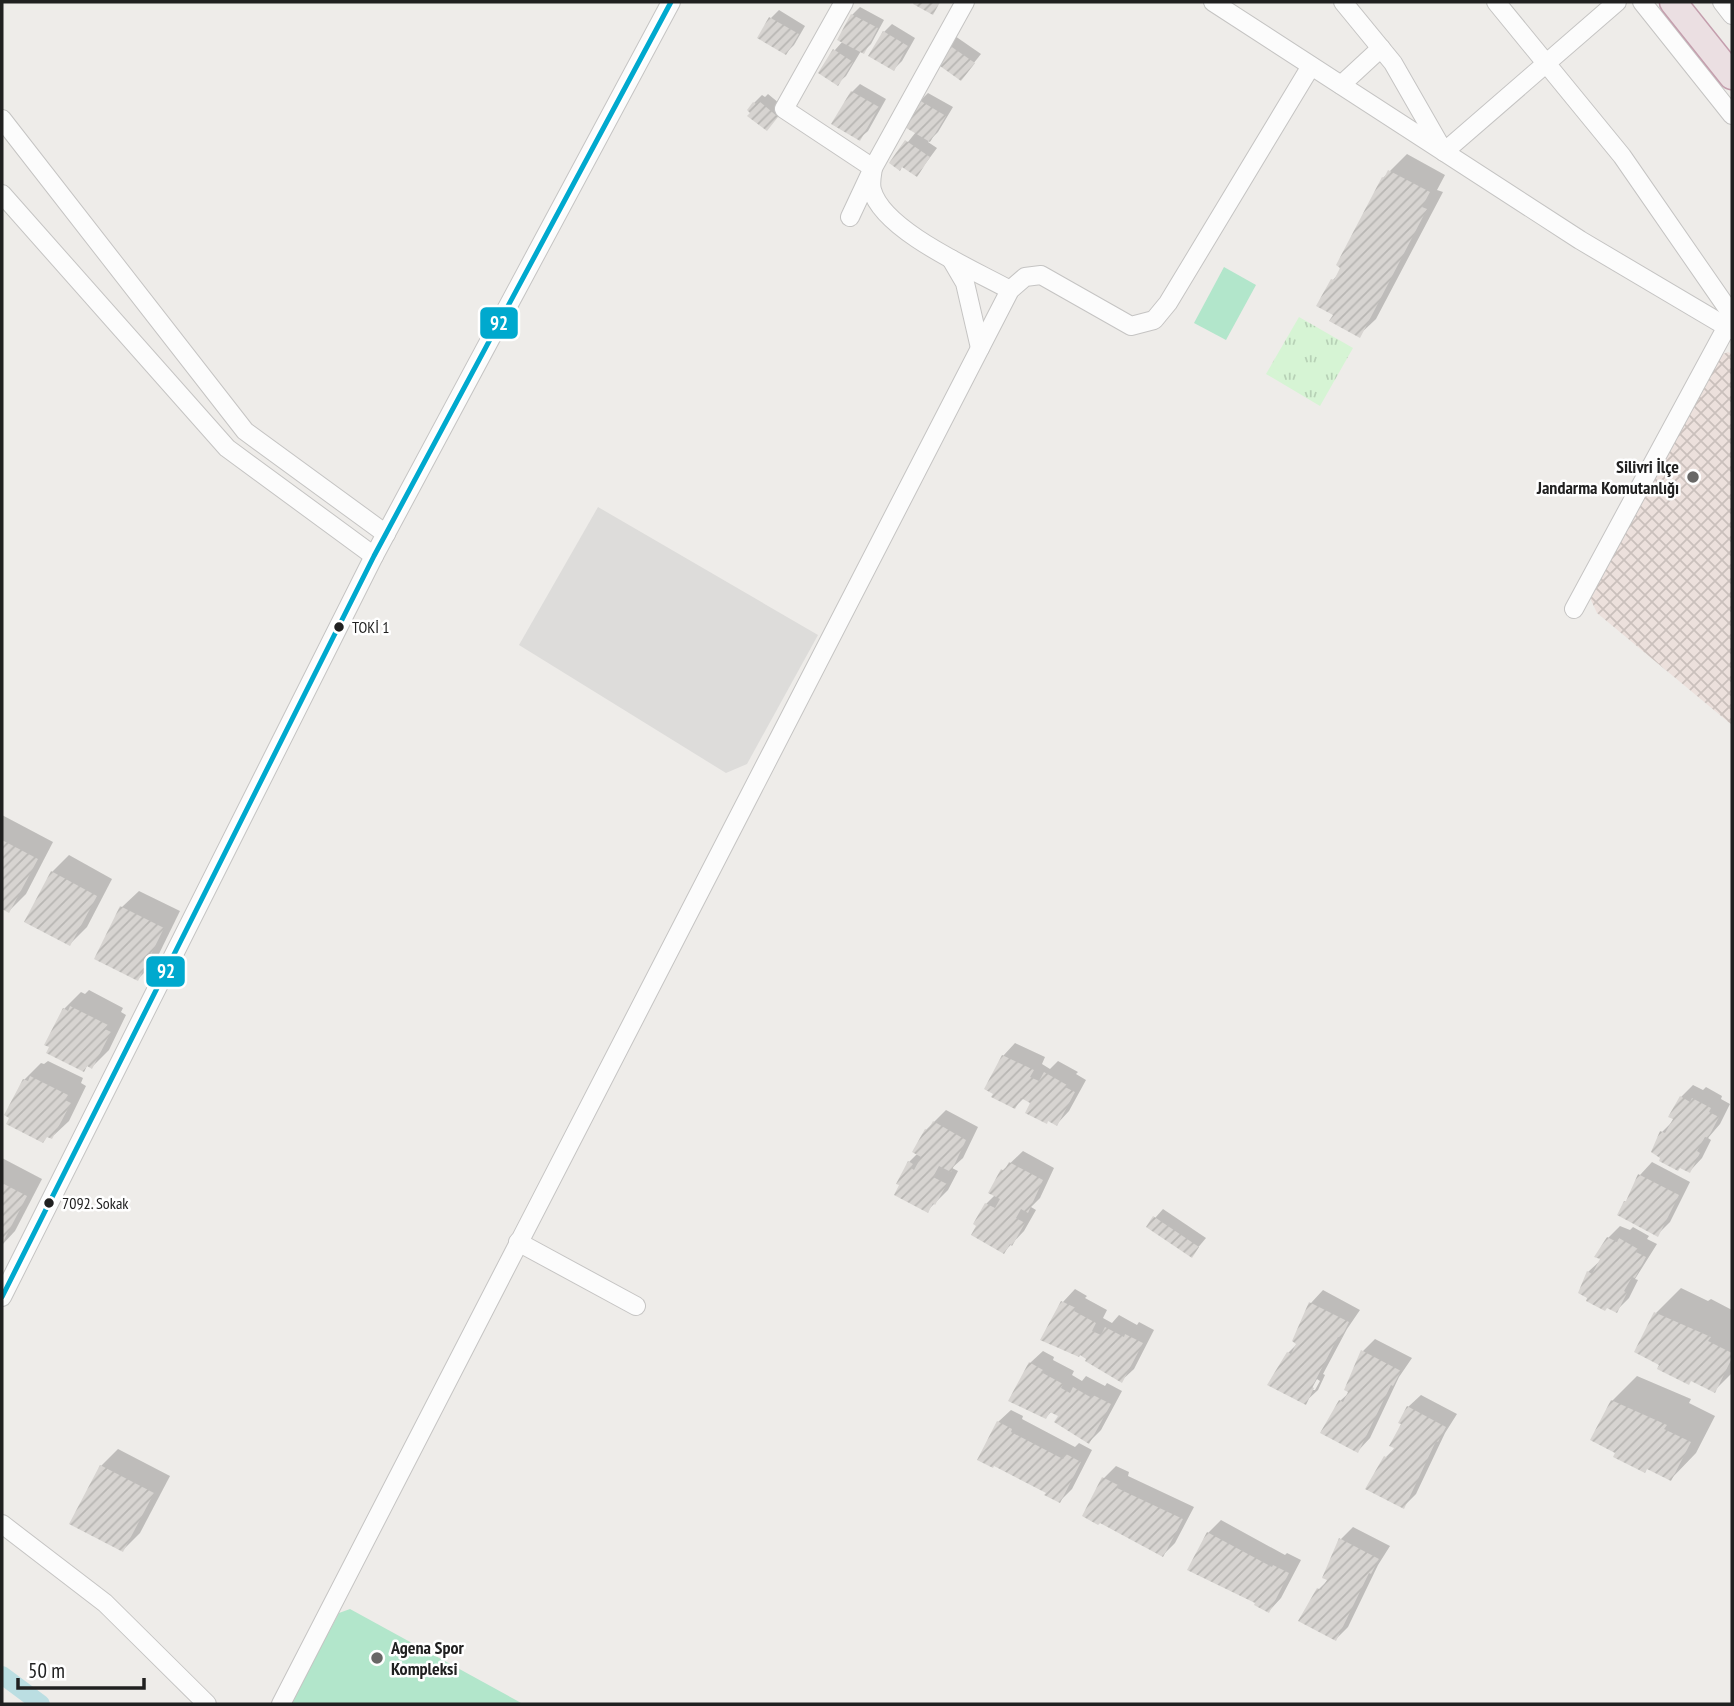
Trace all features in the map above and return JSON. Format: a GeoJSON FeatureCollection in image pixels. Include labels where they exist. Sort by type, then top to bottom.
{"type":"FeatureCollection","features":[{"type":"Feature","properties":{"kind":"highway"},"geometry":{"type":"LineString","coordinates":[[1674,2],[1732,76]]}},
{"type":"Feature","properties":{"kind":"street"},"geometry":{"type":"LineString","coordinates":[[2,1297],[374,556],[671,2]]}},
{"type":"Feature","properties":{"kind":"street"},"geometry":{"type":"LineString","coordinates":[[844,2],[784,109],[873,168]]}},
{"type":"Feature","properties":{"kind":"street"},"geometry":{"type":"LineString","coordinates":[[850,217],[873,168],[965,2]]}},
{"type":"Feature","properties":{"kind":"street"},"geometry":{"type":"LineString","coordinates":[[1213,2],[1580,240],[1731,322]]}},
{"type":"Feature","properties":{"kind":"street"},"geometry":{"type":"LineString","coordinates":[[1343,2],[1393,63],[1444,152]]}},
{"type":"Feature","properties":{"kind":"street"},"geometry":{"type":"LineString","coordinates":[[1496,2],[1622,156],[1731,322]]}},
{"type":"Feature","properties":{"kind":"street"},"geometry":{"type":"LineString","coordinates":[[1444,152],[1617,2]]}},
{"type":"Feature","properties":{"kind":"street"},"geometry":{"type":"LineString","coordinates":[[1642,2],[1732,115]]}},
{"type":"Feature","properties":{"kind":"street"},"geometry":{"type":"LineString","coordinates":[[1341,85],[1381,48]]}},
{"type":"Feature","properties":{"kind":"street"},"geometry":{"type":"LineString","coordinates":[[281,1704],[1010,290],[1025,277],[1041,275],[1131,326],[1154,320],[1168,303],[1311,66]]}},
{"type":"Feature","properties":{"kind":"street"},"geometry":{"type":"LineString","coordinates":[[2,118],[245,431],[386,534]]}},
{"type":"Feature","properties":{"kind":"street"},"geometry":{"type":"LineString","coordinates":[[873,168],[871,187],[876,200],[889,217],[930,247],[1010,290]]}},
{"type":"Feature","properties":{"kind":"street"},"geometry":{"type":"LineString","coordinates":[[2,194],[227,448],[374,556]]}},
{"type":"Feature","properties":{"kind":"street"},"geometry":{"type":"LineString","coordinates":[[950,258],[965,283],[980,348]]}},
{"type":"Feature","properties":{"kind":"street"},"geometry":{"type":"LineString","coordinates":[[1574,609],[1731,322]]}},
{"type":"Feature","properties":{"kind":"street"},"geometry":{"type":"LineString","coordinates":[[518,1242],[636,1306]]}},
{"type":"Feature","properties":{"kind":"street"},"geometry":{"type":"LineString","coordinates":[[2,1524],[105,1603],[208,1704]]}},
{"type":"Feature","properties":{"kind":"shaded area","name":"Silivri İlçe Jandarma Komutanlığı"},"geometry":{"type":"Polygon","coordinates":[[[1728,352],[1732,354],[1732,725],[1597,613],[1590,598],[1718,356],[1728,352]]]}},
{"type":"Feature","properties":{"kind":"shaded area"},"geometry":{"type":"Polygon","coordinates":[[[598,507],[818,635],[747,764],[726,773],[519,645],[598,507]]]}},
{"type":"Feature","properties":{"kind":"green space"},"geometry":{"type":"Polygon","coordinates":[[[1224,267],[1256,285],[1226,340],[1194,323],[1224,267]]]}},
{"type":"Feature","properties":{"kind":"green space"},"geometry":{"type":"Polygon","coordinates":[[[1299,317],[1353,348],[1320,406],[1266,374],[1299,317]]]}},
{"type":"Feature","properties":{"kind":"green space","name":"Agena Spor Kompleksi"},"geometry":{"type":"Polygon","coordinates":[[[350,1609],[523,1704],[290,1704],[339,1613],[350,1609]]]}},
{"type":"Feature","properties":{"kind":"building"},"geometry":{"type":"Polygon","coordinates":[[[940,2],[933,15],[913,4],[940,2]]]}},
{"type":"Feature","properties":{"kind":"building"},"geometry":{"type":"Polygon","coordinates":[[[851,14],[878,28],[864,54],[837,40],[851,14]]]}},
{"type":"Feature","properties":{"kind":"building"},"geometry":{"type":"Polygon","coordinates":[[[769,17],[799,34],[786,55],[757,38],[769,17]]]}},
{"type":"Feature","properties":{"kind":"building"},"geometry":{"type":"Polygon","coordinates":[[[883,31],[908,46],[894,71],[868,56],[883,31]]]}},
{"type":"Feature","properties":{"kind":"building"},"geometry":{"type":"Polygon","coordinates":[[[946,43],[975,63],[961,81],[933,61],[946,43]]]}},
{"type":"Feature","properties":{"kind":"building"},"geometry":{"type":"Polygon","coordinates":[[[833,49],[853,62],[838,86],[818,73],[833,49]]]}},
{"type":"Feature","properties":{"kind":"building"},"geometry":{"type":"Polygon","coordinates":[[[851,91],[879,107],[860,141],[831,124],[851,91]]]}},
{"type":"Feature","properties":{"kind":"building"},"geometry":{"type":"Polygon","coordinates":[[[919,100],[946,116],[930,142],[903,126],[919,100]]]}},
{"type":"Feature","properties":{"kind":"building"},"geometry":{"type":"Polygon","coordinates":[[[759,101],[778,117],[767,131],[747,116],[750,113],[747,110],[753,102],[756,104],[759,101]]]}},
{"type":"Feature","properties":{"kind":"building"},"geometry":{"type":"Polygon","coordinates":[[[905,140],[930,157],[917,177],[902,167],[900,171],[889,163],[905,140]]]}},
{"type":"Feature","properties":{"kind":"building"},"geometry":{"type":"Polygon","coordinates":[[[1388,170],[1430,192],[1422,207],[1427,209],[1360,338],[1329,321],[1333,315],[1316,306],[1331,279],[1334,280],[1340,268],[1336,265],[1388,170]]]}},
{"type":"Feature","properties":{"kind":"building"},"geometry":{"type":"Polygon","coordinates":[[[2,840],[38,859],[9,913],[2,909],[2,840]]]}},
{"type":"Feature","properties":{"kind":"building"},"geometry":{"type":"Polygon","coordinates":[[[51,871],[97,896],[70,946],[24,922],[51,871]]]}},
{"type":"Feature","properties":{"kind":"building"},"geometry":{"type":"Polygon","coordinates":[[[120,906],[164,928],[138,981],[94,959],[120,906]]]}},
{"type":"Feature","properties":{"kind":"building"},"geometry":{"type":"Polygon","coordinates":[[[70,1006],[108,1025],[105,1029],[111,1032],[92,1069],[87,1066],[84,1072],[46,1053],[49,1047],[44,1045],[63,1008],[68,1011],[70,1006]]]}},
{"type":"Feature","properties":{"kind":"building"},"geometry":{"type":"Polygon","coordinates":[[[1002,1055],[1034,1070],[1030,1077],[1039,1081],[1044,1072],[1075,1092],[1057,1126],[1025,1113],[1030,1103],[1021,1098],[1015,1109],[991,1097],[993,1094],[984,1089],[1002,1055]]]}},
{"type":"Feature","properties":{"kind":"building"},"geometry":{"type":"Polygon","coordinates":[[[30,1076],[68,1095],[65,1100],[71,1103],[52,1139],[47,1137],[43,1143],[6,1124],[9,1118],[4,1115],[23,1079],[28,1081],[30,1076]]]}},
{"type":"Feature","properties":{"kind":"building"},"geometry":{"type":"Polygon","coordinates":[[[1680,1096],[1690,1102],[1692,1098],[1711,1108],[1709,1112],[1719,1117],[1708,1138],[1705,1137],[1697,1151],[1700,1153],[1690,1173],[1680,1168],[1678,1171],[1659,1161],[1660,1158],[1651,1152],[1660,1131],[1665,1133],[1673,1119],[1668,1117],[1680,1096]]]}},
{"type":"Feature","properties":{"kind":"building"},"geometry":{"type":"Polygon","coordinates":[[[933,1121],[966,1140],[951,1172],[939,1166],[933,1177],[947,1184],[928,1213],[894,1195],[899,1185],[896,1184],[908,1161],[913,1164],[911,1168],[914,1170],[921,1157],[912,1152],[925,1129],[928,1130],[933,1121]]]}},
{"type":"Feature","properties":{"kind":"building"},"geometry":{"type":"Polygon","coordinates":[[[1009,1162],[1043,1180],[1028,1213],[1021,1209],[1016,1218],[1025,1223],[1012,1246],[1010,1244],[1004,1254],[971,1235],[976,1226],[973,1224],[985,1203],[995,1208],[1000,1199],[988,1193],[1001,1169],[1004,1171],[1009,1162]]]}},
{"type":"Feature","properties":{"kind":"building"},"geometry":{"type":"Polygon","coordinates":[[[1638,1174],[1679,1195],[1658,1237],[1617,1215],[1638,1174]]]}},
{"type":"Feature","properties":{"kind":"building"},"geometry":{"type":"Polygon","coordinates":[[[2,1183],[27,1196],[2,1244],[2,1183]]]}},
{"type":"Feature","properties":{"kind":"building"},"geometry":{"type":"Polygon","coordinates":[[[1153,1216],[1199,1247],[1192,1258],[1146,1227],[1153,1216]]]}},
{"type":"Feature","properties":{"kind":"building"},"geometry":{"type":"Polygon","coordinates":[[[1607,1237],[1617,1242],[1619,1238],[1646,1257],[1635,1278],[1632,1277],[1624,1291],[1627,1293],[1617,1313],[1607,1308],[1605,1311],[1586,1301],[1587,1298],[1578,1293],[1587,1271],[1592,1274],[1600,1259],[1594,1257],[1607,1237]]]}},
{"type":"Feature","properties":{"kind":"building"},"geometry":{"type":"Polygon","coordinates":[[[1061,1301],[1096,1323],[1092,1331],[1101,1335],[1105,1327],[1143,1343],[1122,1383],[1085,1361],[1080,1355],[1079,1357],[1040,1340],[1061,1301]]]}},
{"type":"Feature","properties":{"kind":"building"},"geometry":{"type":"Polygon","coordinates":[[[1309,1302],[1349,1322],[1341,1338],[1338,1337],[1312,1387],[1314,1388],[1306,1405],[1267,1385],[1287,1352],[1291,1354],[1296,1344],[1292,1341],[1309,1302]]]}},
{"type":"Feature","properties":{"kind":"building"},"geometry":{"type":"Polygon","coordinates":[[[1654,1312],[1711,1337],[1708,1341],[1732,1353],[1715,1393],[1691,1381],[1689,1385],[1657,1369],[1659,1365],[1634,1352],[1654,1312]]]}},
{"type":"Feature","properties":{"kind":"building"},"geometry":{"type":"Polygon","coordinates":[[[1361,1350],[1401,1371],[1393,1386],[1391,1385],[1358,1453],[1320,1433],[1339,1400],[1343,1402],[1348,1392],[1344,1390],[1361,1350]]]}},
{"type":"Feature","properties":{"kind":"building"},"geometry":{"type":"Polygon","coordinates":[[[1029,1362],[1063,1384],[1061,1388],[1070,1393],[1073,1387],[1092,1398],[1093,1395],[1111,1404],[1089,1444],[1054,1422],[1058,1416],[1050,1412],[1046,1419],[1008,1401],[1029,1362]]]}},
{"type":"Feature","properties":{"kind":"building"},"geometry":{"type":"Polygon","coordinates":[[[1611,1400],[1667,1425],[1664,1429],[1691,1442],[1671,1481],[1647,1469],[1645,1473],[1613,1457],[1615,1453],[1590,1440],[1611,1400]]]}},
{"type":"Feature","properties":{"kind":"building"},"geometry":{"type":"Polygon","coordinates":[[[1407,1406],[1446,1427],[1438,1442],[1436,1441],[1404,1509],[1365,1489],[1384,1456],[1388,1458],[1394,1448],[1389,1446],[1407,1406]]]}},
{"type":"Feature","properties":{"kind":"building"},"geometry":{"type":"Polygon","coordinates":[[[997,1421],[1012,1429],[1011,1432],[1063,1459],[1066,1454],[1081,1462],[1060,1503],[994,1466],[993,1468],[977,1460],[997,1421]]]}},
{"type":"Feature","properties":{"kind":"building"},"geometry":{"type":"Polygon","coordinates":[[[100,1465],[154,1493],[123,1552],[69,1524],[100,1465]]]}},
{"type":"Feature","properties":{"kind":"building"},"geometry":{"type":"Polygon","coordinates":[[[1102,1477],[1118,1485],[1117,1488],[1183,1519],[1163,1557],[1082,1516],[1102,1477]]]}},
{"type":"Feature","properties":{"kind":"building"},"geometry":{"type":"Polygon","coordinates":[[[1207,1532],[1272,1567],[1273,1565],[1289,1573],[1269,1613],[1254,1605],[1255,1603],[1187,1570],[1207,1532]]]}},
{"type":"Feature","properties":{"kind":"building"},"geometry":{"type":"Polygon","coordinates":[[[1339,1538],[1379,1559],[1371,1574],[1369,1573],[1336,1641],[1298,1621],[1317,1588],[1321,1590],[1327,1580],[1322,1578],[1339,1538]]]}},
{"type":"Feature","properties":{"kind":"waterway"},"geometry":{"type":"LineString","coordinates":[[2,1675],[41,1704]]}},
{"type":"Feature","properties":{"kind":"transit line","name":"92"},"geometry":{"type":"LineString","coordinates":[[2,1297],[374,556],[671,2]]}},
{"type":"Feature","properties":{"kind":"place","name":"Silivri İlçe Jandarma Komutanlığı"},"geometry":{"type":"Point","coordinates":[1693,477]}},
{"type":"Feature","properties":{"kind":"place","name":"TOKİ 1"},"geometry":{"type":"Point","coordinates":[339,627]}},
{"type":"Feature","properties":{"kind":"place","name":"7092. Sokak"},"geometry":{"type":"Point","coordinates":[49,1203]}},
{"type":"Feature","properties":{"kind":"place","name":"Agena Spor Kompleksi"},"geometry":{"type":"Point","coordinates":[377,1658]}}]}
